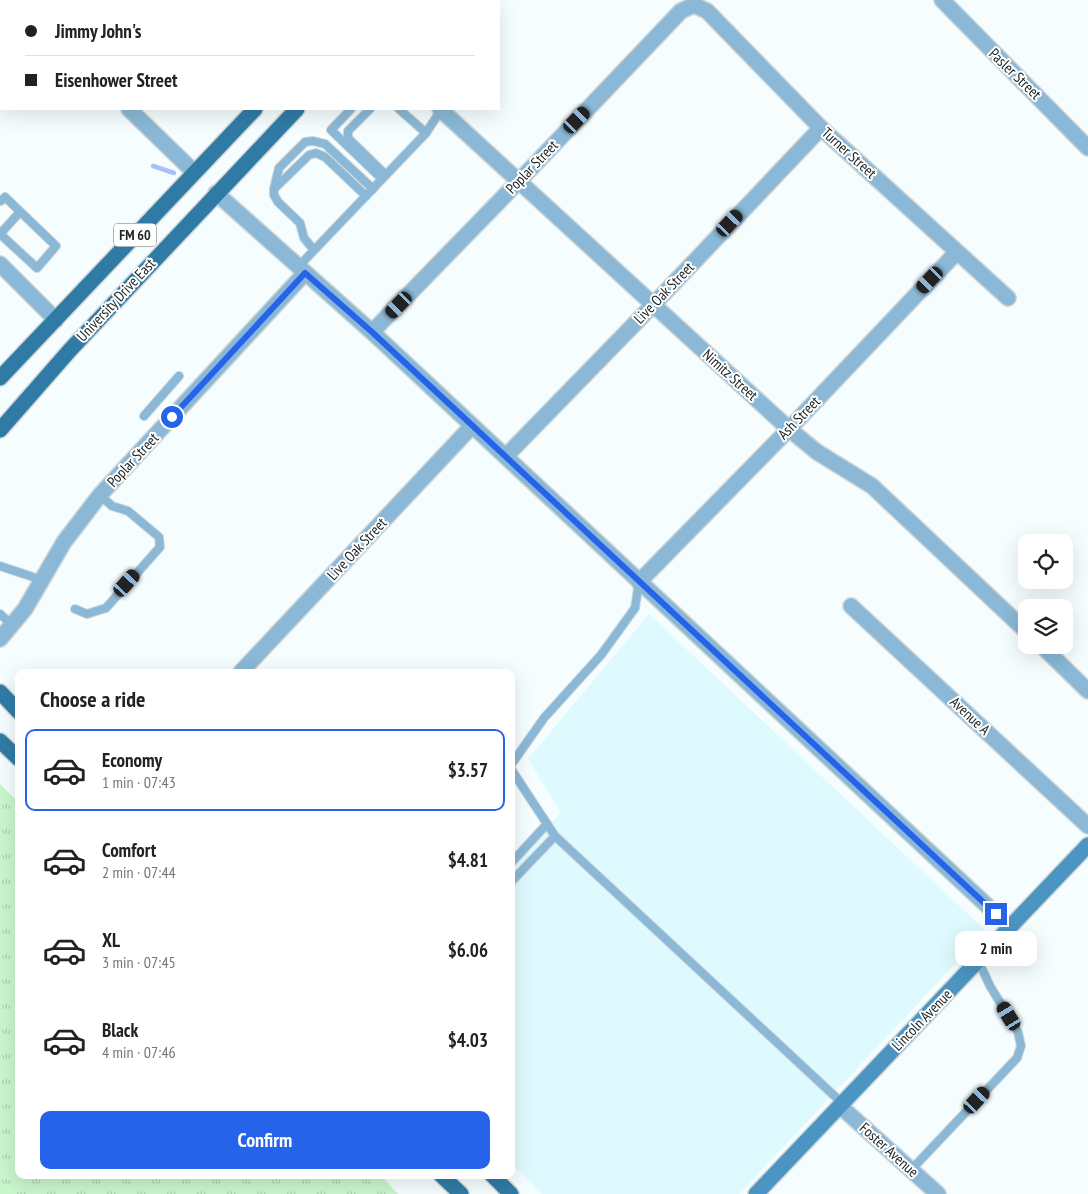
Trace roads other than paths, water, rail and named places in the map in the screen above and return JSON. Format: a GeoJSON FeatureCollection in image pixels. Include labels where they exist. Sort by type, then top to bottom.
{"type":"FeatureCollection","features":[{"type":"Feature","properties":{"kind":"main road","name":"University Drive East"},"geometry":{"type":"LineString","coordinates":[[0,378],[254,110]]}},
{"type":"Feature","properties":{"kind":"main road","name":"University Drive East"},"geometry":{"type":"LineString","coordinates":[[0,430],[70,350],[296,110]]}},
{"type":"Feature","properties":{"kind":"main road"},"geometry":{"type":"LineString","coordinates":[[0,692],[15,708]]}},
{"type":"Feature","properties":{"kind":"main road"},"geometry":{"type":"LineString","coordinates":[[0,741],[15,755]]}},
{"type":"Feature","properties":{"kind":"main road"},"geometry":{"type":"LineString","coordinates":[[446,1179],[461,1194]]}},
{"type":"Feature","properties":{"kind":"main road"},"geometry":{"type":"LineString","coordinates":[[496,1179],[511,1194]]}},
{"type":"Feature","properties":{"kind":"street","name":"Pasler Street"},"geometry":{"type":"LineString","coordinates":[[942,0],[1088,148]]}},
{"type":"Feature","properties":{"kind":"street","name":"Turner Street"},"geometry":{"type":"LineString","coordinates":[[694,5],[707,11],[821,128],[1008,298]]}},
{"type":"Feature","properties":{"kind":"street","name":"Poplar Street"},"geometry":{"type":"LineString","coordinates":[[372,332],[681,11],[694,5]]}},
{"type":"Feature","properties":{"kind":"street"},"geometry":{"type":"LineString","coordinates":[[129,110],[194,172]]}},
{"type":"Feature","properties":{"kind":"street","name":"Nimitz Street"},"geometry":{"type":"LineString","coordinates":[[442,110],[789,429],[817,452],[872,486],[1018,623]]}},
{"type":"Feature","properties":{"kind":"street","name":"Live Oak Street"},"geometry":{"type":"LineString","coordinates":[[506,456],[821,128]]}},
{"type":"Feature","properties":{"kind":"street"},"geometry":{"type":"LineString","coordinates":[[216,194],[372,332],[1010,927]]}},
{"type":"Feature","properties":{"kind":"street","name":"Ash Street"},"geometry":{"type":"LineString","coordinates":[[639,582],[789,429],[956,252]]}},
{"type":"Feature","properties":{"kind":"street"},"geometry":{"type":"LineString","coordinates":[[0,264],[56,320]]}},
{"type":"Feature","properties":{"kind":"street","name":"Poplar Street"},"geometry":{"type":"LineString","coordinates":[[0,639],[25,608],[64,542],[100,495],[301,270]]}},
{"type":"Feature","properties":{"kind":"street","name":"Live Oak Street"},"geometry":{"type":"LineString","coordinates":[[245,669],[472,426]]}},
{"type":"Feature","properties":{"kind":"street","name":"Avenue A"},"geometry":{"type":"LineString","coordinates":[[851,606],[1088,826]]}},
{"type":"Feature","properties":{"kind":"street"},"geometry":{"type":"LineString","coordinates":[[1049,654],[1088,691]]}},
{"type":"Feature","properties":{"kind":"street","name":"Lincoln Avenue"},"geometry":{"type":"LineString","coordinates":[[756,1194],[1088,845]]}},
{"type":"Feature","properties":{"kind":"street","name":"Foster Avenue"},"geometry":{"type":"LineString","coordinates":[[841,1104],[938,1194]]}},
{"type":"Feature","properties":{"kind":"lane"},"geometry":{"type":"LineString","coordinates":[[350,110],[331,130],[384,177]]}},
{"type":"Feature","properties":{"kind":"lane"},"geometry":{"type":"LineString","coordinates":[[369,110],[348,132],[348,138],[384,177]]}},
{"type":"Feature","properties":{"kind":"lane"},"geometry":{"type":"LineString","coordinates":[[399,110],[426,134]]}},
{"type":"Feature","properties":{"kind":"lane"},"geometry":{"type":"LineString","coordinates":[[301,270],[314,250],[426,134],[440,110]]}},
{"type":"Feature","properties":{"kind":"lane"},"geometry":{"type":"LineString","coordinates":[[314,250],[304,238],[300,223],[278,202],[274,195],[279,168],[305,142],[313,141],[325,144],[373,189]]}},
{"type":"Feature","properties":{"kind":"lane"},"geometry":{"type":"LineString","coordinates":[[274,189],[309,155],[316,153],[325,157],[366,196]]}},
{"type":"Feature","properties":{"kind":"lane"},"geometry":{"type":"LineString","coordinates":[[1,201],[5,197],[56,246],[37,268],[0,233],[20,212]]}},
{"type":"Feature","properties":{"kind":"lane"},"geometry":{"type":"LineString","coordinates":[[144,416],[179,376]]}},
{"type":"Feature","properties":{"kind":"lane"},"geometry":{"type":"LineString","coordinates":[[75,609],[86,614],[106,608],[160,547],[159,537],[128,511],[112,506],[100,495]]}},
{"type":"Feature","properties":{"kind":"lane"},"geometry":{"type":"LineString","coordinates":[[0,566],[42,580]]}},
{"type":"Feature","properties":{"kind":"lane"},"geometry":{"type":"LineString","coordinates":[[515,758],[544,718],[600,655],[635,608],[639,582]]}},
{"type":"Feature","properties":{"kind":"lane"},"geometry":{"type":"LineString","coordinates":[[0,614],[12,625]]}},
{"type":"Feature","properties":{"kind":"lane"},"geometry":{"type":"LineString","coordinates":[[515,775],[554,836],[841,1104]]}},
{"type":"Feature","properties":{"kind":"lane"},"geometry":{"type":"LineString","coordinates":[[515,859],[548,824]]}},
{"type":"Feature","properties":{"kind":"lane"},"geometry":{"type":"LineString","coordinates":[[515,878],[554,836]]}},
{"type":"Feature","properties":{"kind":"lane"},"geometry":{"type":"LineString","coordinates":[[911,1170],[1017,1058],[1021,1046],[1018,1032],[990,986],[978,960]]}},
{"type":"Feature","properties":{"kind":"waterway"},"geometry":{"type":"LineString","coordinates":[[153,166],[174,173]]}}]}
